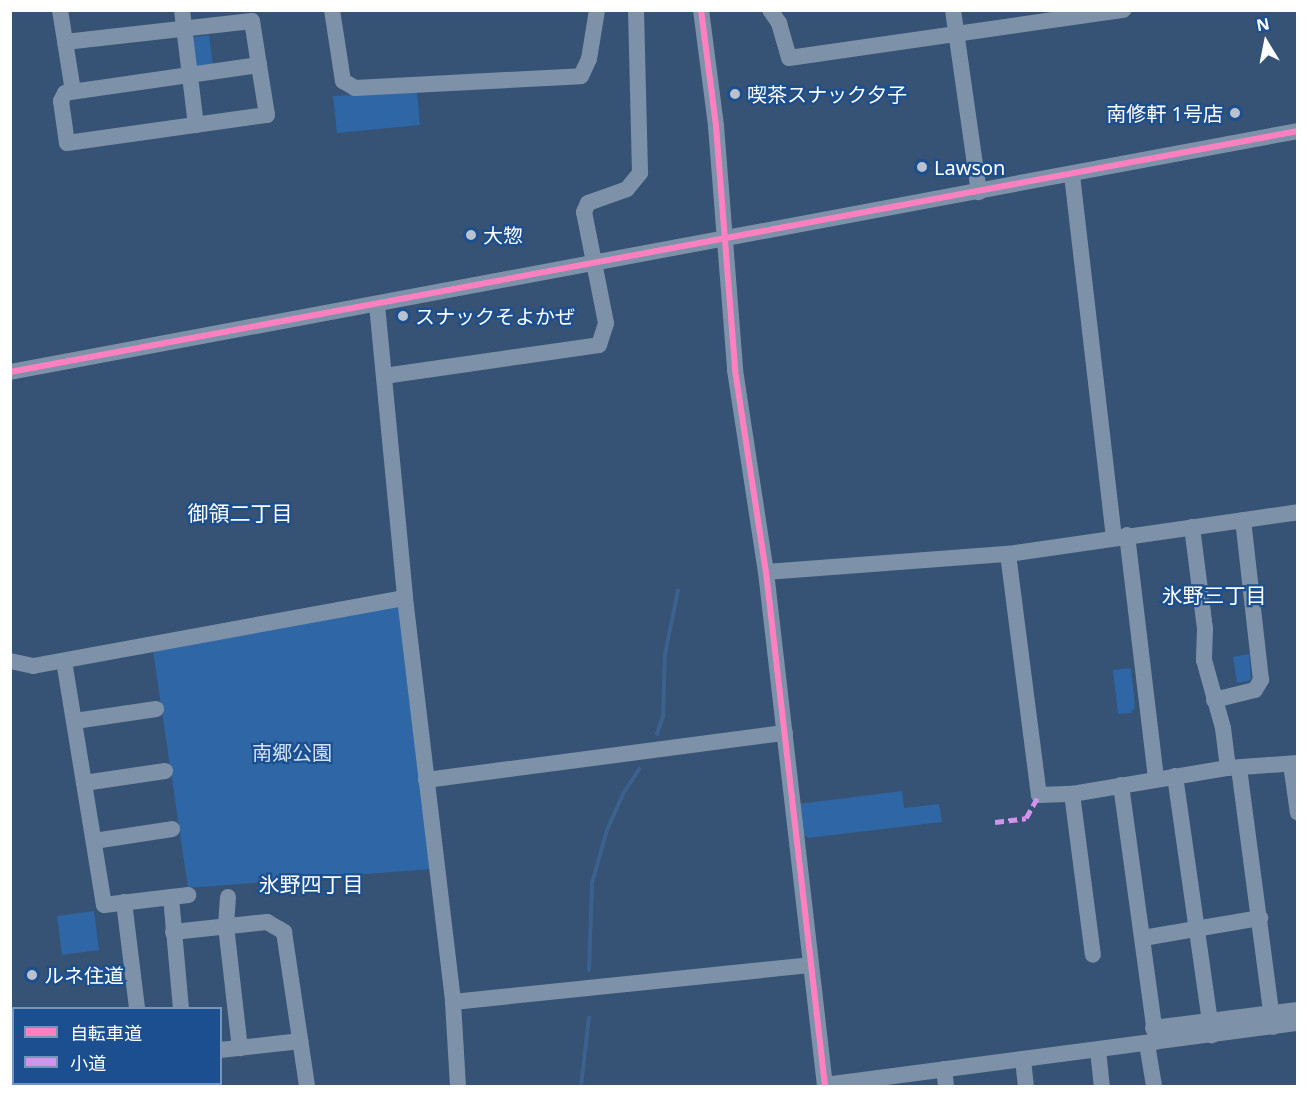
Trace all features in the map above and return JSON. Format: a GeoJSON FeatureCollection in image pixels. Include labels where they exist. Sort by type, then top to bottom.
{"type":"FeatureCollection","features":[{"type":"Feature","properties":{"kind":"street"},"geometry":{"type":"LineString","coordinates":[[60,10],[73,91]]}},
{"type":"Feature","properties":{"kind":"street"},"geometry":{"type":"LineString","coordinates":[[182,10],[196,125]]}},
{"type":"Feature","properties":{"kind":"street"},"geometry":{"type":"LineString","coordinates":[[332,10],[343,81],[355,88],[581,76],[589,59],[597,10]]}},
{"type":"Feature","properties":{"kind":"street"},"geometry":{"type":"LineString","coordinates":[[384,376],[599,345],[606,323],[584,223],[588,203],[627,189],[640,173],[636,10]]}},
{"type":"Feature","properties":{"kind":"street"},"geometry":{"type":"LineString","coordinates":[[701,10],[725,238],[735,370],[766,572],[825,1086],[886,1082],[944,1069],[1098,1050],[1211,1027],[1272,1020],[1298,1023]]}},
{"type":"Feature","properties":{"kind":"street"},"geometry":{"type":"LineString","coordinates":[[770,10],[779,22],[789,58],[957,36],[1124,10]]}},
{"type":"Feature","properties":{"kind":"street"},"geometry":{"type":"LineString","coordinates":[[953,10],[980,192]]}},
{"type":"Feature","properties":{"kind":"street"},"geometry":{"type":"LineString","coordinates":[[65,42],[252,21],[267,115],[67,143],[61,101],[64,93],[259,65]]}},
{"type":"Feature","properties":{"kind":"street"},"geometry":{"type":"LineString","coordinates":[[10,372],[592,265],[1298,131]]}},
{"type":"Feature","properties":{"kind":"street"},"geometry":{"type":"LineString","coordinates":[[1072,175],[1120,536],[1156,778]]}},
{"type":"Feature","properties":{"kind":"street"},"geometry":{"type":"LineString","coordinates":[[377,305],[405,598],[453,1002],[458,1086]]}},
{"type":"Feature","properties":{"kind":"street"},"geometry":{"type":"LineString","coordinates":[[766,572],[1008,554],[1298,512]]}},
{"type":"Feature","properties":{"kind":"street"},"geometry":{"type":"LineString","coordinates":[[1214,700],[1255,690],[1261,680],[1243,520]]}},
{"type":"Feature","properties":{"kind":"street"},"geometry":{"type":"LineString","coordinates":[[1192,527],[1205,629],[1204,660],[1234,768],[1260,918],[1272,1020]]}},
{"type":"Feature","properties":{"kind":"street"},"geometry":{"type":"LineString","coordinates":[[1008,554],[1039,795],[1072,794],[1156,778],[1294,763],[1298,813]]}},
{"type":"Feature","properties":{"kind":"street"},"geometry":{"type":"LineString","coordinates":[[10,661],[33,666],[405,598]]}},
{"type":"Feature","properties":{"kind":"street"},"geometry":{"type":"LineString","coordinates":[[64,661],[104,905],[179,896],[173,932],[182,1007]]}},
{"type":"Feature","properties":{"kind":"street"},"geometry":{"type":"LineString","coordinates":[[75,721],[156,709]]}},
{"type":"Feature","properties":{"kind":"street"},"geometry":{"type":"LineString","coordinates":[[426,780],[785,733]]}},
{"type":"Feature","properties":{"kind":"street"},"geometry":{"type":"LineString","coordinates":[[84,783],[165,771]]}},
{"type":"Feature","properties":{"kind":"street"},"geometry":{"type":"LineString","coordinates":[[1174,776],[1211,1027]]}},
{"type":"Feature","properties":{"kind":"street"},"geometry":{"type":"LineString","coordinates":[[1120,785],[1143,938],[1154,1086]]}},
{"type":"Feature","properties":{"kind":"street"},"geometry":{"type":"LineString","coordinates":[[1072,794],[1094,954]]}},
{"type":"Feature","properties":{"kind":"street"},"geometry":{"type":"LineString","coordinates":[[94,841],[172,830]]}},
{"type":"Feature","properties":{"kind":"street"},"geometry":{"type":"LineString","coordinates":[[228,897],[226,926],[240,1048]]}},
{"type":"Feature","properties":{"kind":"street"},"geometry":{"type":"LineString","coordinates":[[124,902],[137,1007]]}},
{"type":"Feature","properties":{"kind":"street"},"geometry":{"type":"LineString","coordinates":[[1143,938],[1260,918]]}},
{"type":"Feature","properties":{"kind":"street"},"geometry":{"type":"LineString","coordinates":[[173,932],[267,922],[284,932],[307,1086]]}},
{"type":"Feature","properties":{"kind":"street"},"geometry":{"type":"LineString","coordinates":[[453,1002],[810,965]]}},
{"type":"Feature","properties":{"kind":"street"},"geometry":{"type":"LineString","coordinates":[[1272,1020],[1298,1010]]}},
{"type":"Feature","properties":{"kind":"street"},"geometry":{"type":"LineString","coordinates":[[222,1050],[300,1041]]}},
{"type":"Feature","properties":{"kind":"street"},"geometry":{"type":"LineString","coordinates":[[1098,1050],[1102,1086]]}},
{"type":"Feature","properties":{"kind":"street"},"geometry":{"type":"LineString","coordinates":[[1023,1059],[1026,1086]]}},
{"type":"Feature","properties":{"kind":"street"},"geometry":{"type":"LineString","coordinates":[[944,1069],[946,1086]]}},
{"type":"Feature","properties":{"kind":"green space"},"geometry":{"type":"Polygon","coordinates":[[[209,35],[213,65],[193,68],[188,38],[209,35]]]}},
{"type":"Feature","properties":{"kind":"green space"},"geometry":{"type":"Polygon","coordinates":[[[417,92],[420,125],[337,133],[333,96],[417,92]]]}},
{"type":"Feature","properties":{"kind":"green space","name":"南郷公園"},"geometry":{"type":"Polygon","coordinates":[[[399,605],[431,869],[188,888],[153,651],[399,605]]]}},
{"type":"Feature","properties":{"kind":"green space"},"geometry":{"type":"Polygon","coordinates":[[[1249,654],[1251,680],[1237,683],[1233,657],[1249,654]]]}},
{"type":"Feature","properties":{"kind":"green space"},"geometry":{"type":"Polygon","coordinates":[[[1131,668],[1135,707],[1131,713],[1118,714],[1113,670],[1131,668]]]}},
{"type":"Feature","properties":{"kind":"green space"},"geometry":{"type":"Polygon","coordinates":[[[902,791],[904,808],[939,804],[942,822],[808,838],[800,832],[798,804],[902,791]]]}},
{"type":"Feature","properties":{"kind":"green space"},"geometry":{"type":"Polygon","coordinates":[[[94,911],[99,950],[62,955],[57,916],[94,911]]]}},
{"type":"Feature","properties":{"kind":"waterway"},"geometry":{"type":"LineString","coordinates":[[657,734],[663,717],[665,654],[678,590]]}},
{"type":"Feature","properties":{"kind":"waterway"},"geometry":{"type":"LineString","coordinates":[[589,970],[592,883],[607,830],[623,794],[639,769]]}},
{"type":"Feature","properties":{"kind":"waterway"},"geometry":{"type":"LineString","coordinates":[[581,1086],[589,1017]]}},
{"type":"Feature","properties":{"kind":"marked path"},"geometry":{"type":"LineString","coordinates":[[995,822],[1026,818],[1039,795]]}},
{"type":"Feature","properties":{"kind":"cycle path"},"geometry":{"type":"LineString","coordinates":[[701,10],[716,126],[735,370],[766,572],[825,1086]]}},
{"type":"Feature","properties":{"kind":"cycle path"},"geometry":{"type":"LineString","coordinates":[[10,372],[1298,131]]}},
{"type":"Feature","properties":{"kind":"place","name":"喫茶スナック夕子"},"geometry":{"type":"Point","coordinates":[735,94]}},
{"type":"Feature","properties":{"kind":"place","name":"南修軒 1号店"},"geometry":{"type":"Point","coordinates":[1235,113]}},
{"type":"Feature","properties":{"kind":"place","name":"Lawson"},"geometry":{"type":"Point","coordinates":[922,167]}},
{"type":"Feature","properties":{"kind":"place","name":"大惣"},"geometry":{"type":"Point","coordinates":[471,235]}},
{"type":"Feature","properties":{"kind":"place","name":"スナックそよかぜ"},"geometry":{"type":"Point","coordinates":[403,316]}},
{"type":"Feature","properties":{"kind":"place","name":"ルネ住道"},"geometry":{"type":"Point","coordinates":[32,975]}},
{"type":"Feature","properties":{"kind":"district","name":"御領二丁目"},"geometry":{"type":"Point","coordinates":[240,513]}},
{"type":"Feature","properties":{"kind":"district","name":"氷野三丁目"},"geometry":{"type":"Point","coordinates":[1214,595]}},
{"type":"Feature","properties":{"kind":"district","name":"氷野四丁目"},"geometry":{"type":"Point","coordinates":[311,884]}}]}
